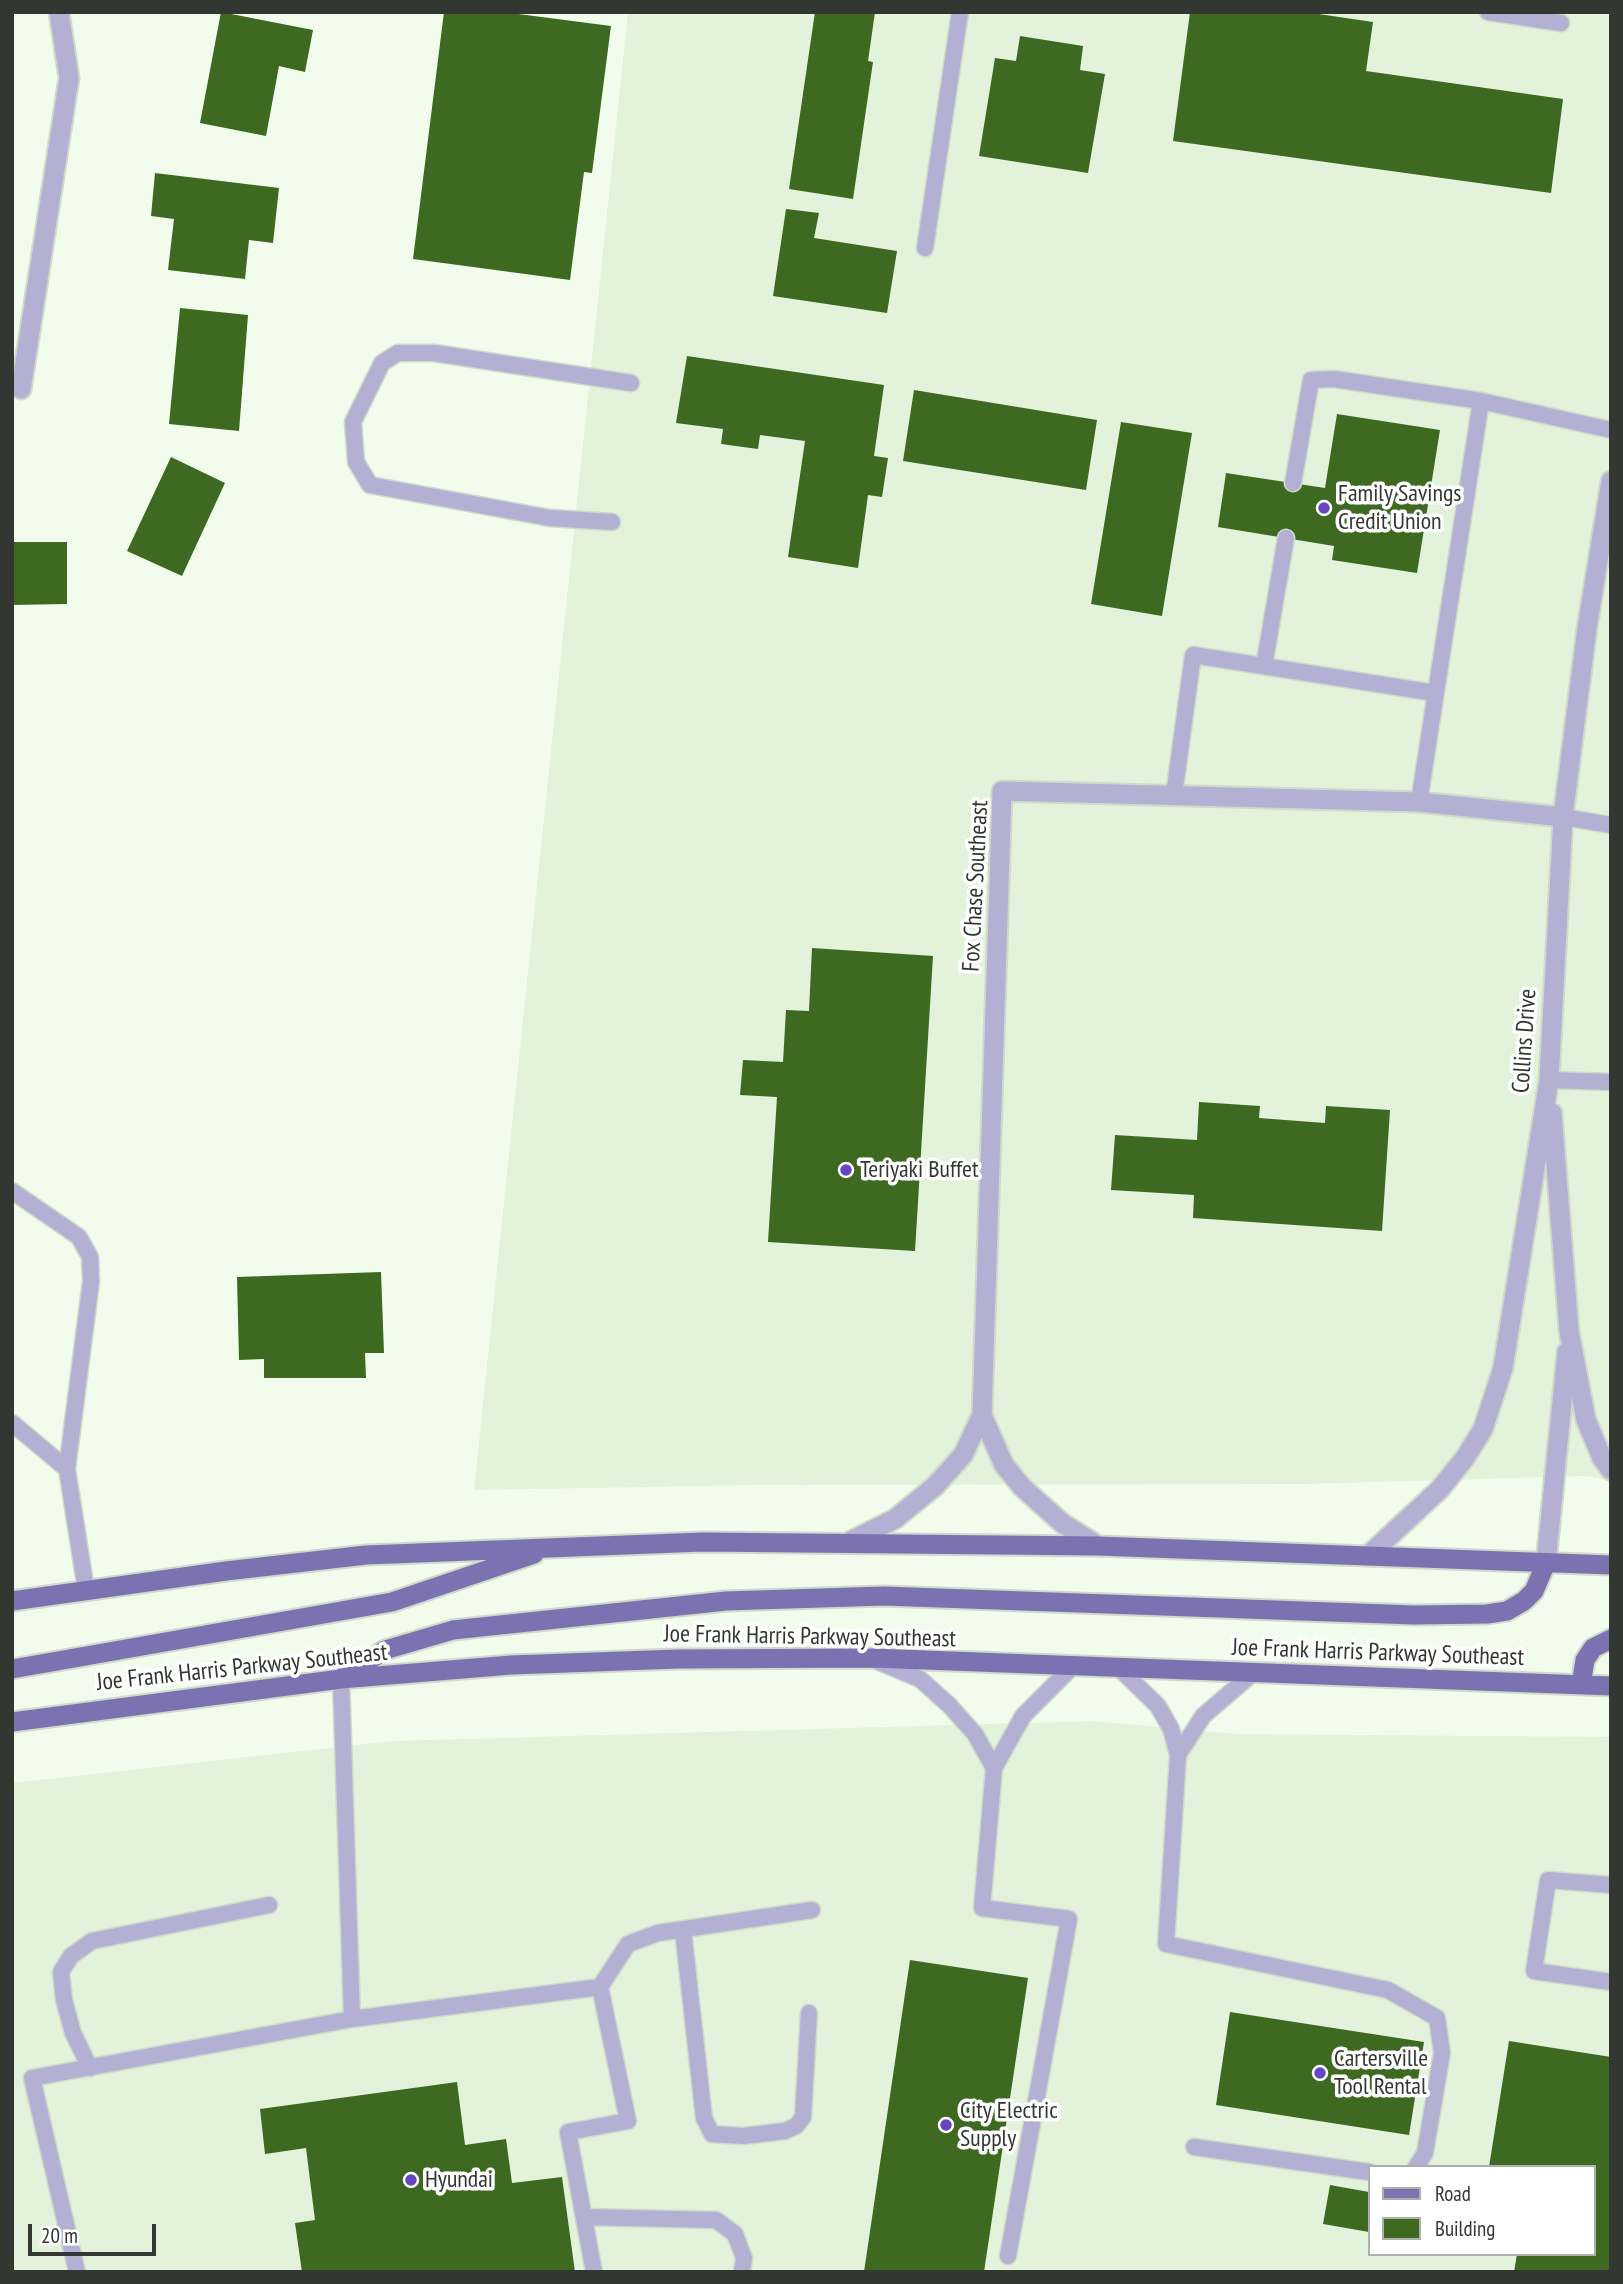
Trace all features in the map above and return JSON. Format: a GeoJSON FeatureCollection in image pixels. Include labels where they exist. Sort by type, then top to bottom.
{"type":"FeatureCollection","features":[{"type":"Feature","properties":{"kind":"main road"},"geometry":{"type":"LineString","coordinates":[[12,1601],[366,1555],[555,1547],[851,1541],[1098,1546],[1611,1565]]}},
{"type":"Feature","properties":{"kind":"main road"},"geometry":{"type":"LineString","coordinates":[[12,1669],[392,1602],[555,1547]]}},
{"type":"Feature","properties":{"kind":"main road"},"geometry":{"type":"LineString","coordinates":[[340,1680],[385,1650],[453,1630],[726,1601],[884,1596],[1414,1615],[1487,1614],[1507,1611],[1524,1601],[1534,1591],[1546,1563]]}},
{"type":"Feature","properties":{"kind":"main road"},"geometry":{"type":"LineString","coordinates":[[1581,1685],[1585,1660],[1593,1648],[1611,1639]]}},
{"type":"Feature","properties":{"kind":"main road","name":"Joe Frank Harris Parkway Southeast"},"geometry":{"type":"LineString","coordinates":[[12,1722],[340,1680],[511,1665],[678,1659],[872,1658],[1611,1686]]}},
{"type":"Feature","properties":{"kind":"street"},"geometry":{"type":"LineString","coordinates":[[21,389],[69,78],[59,12]]}},
{"type":"Feature","properties":{"kind":"street","name":"Collins Drive"},"geometry":{"type":"LineString","coordinates":[[1368,1556],[1440,1489],[1465,1458],[1483,1429],[1494,1400],[1509,1335],[1549,1080],[1563,817],[1587,628],[1611,481]]}},
{"type":"Feature","properties":{"kind":"street","name":"Fox Chase Southeast"},"geometry":{"type":"LineString","coordinates":[[851,1541],[895,1519],[925,1495],[962,1455],[982,1415],[1002,791],[1419,802],[1563,817]]}},
{"type":"Feature","properties":{"kind":"street"},"geometry":{"type":"LineString","coordinates":[[1549,1080],[1569,1331],[1586,1420],[1602,1458],[1611,1471]]}},
{"type":"Feature","properties":{"kind":"street"},"geometry":{"type":"LineString","coordinates":[[1546,1563],[1569,1331]]}},
{"type":"Feature","properties":{"kind":"street","name":"Fox Chase Southeast"},"geometry":{"type":"LineString","coordinates":[[982,1415],[1004,1465],[1022,1487],[1062,1523],[1098,1546]]}},
{"type":"Feature","properties":{"kind":"lane"},"geometry":{"type":"LineString","coordinates":[[925,248],[960,12]]}},
{"type":"Feature","properties":{"kind":"lane"},"geometry":{"type":"LineString","coordinates":[[1488,12],[1561,23]]}},
{"type":"Feature","properties":{"kind":"lane"},"geometry":{"type":"LineString","coordinates":[[612,522],[550,518],[370,485],[356,462],[353,422],[382,363],[398,353],[434,353],[631,383]]}},
{"type":"Feature","properties":{"kind":"lane"},"geometry":{"type":"LineString","coordinates":[[1293,483],[1311,380],[1334,379],[1481,401],[1611,430]]}},
{"type":"Feature","properties":{"kind":"lane"},"geometry":{"type":"LineString","coordinates":[[1419,802],[1481,401]]}},
{"type":"Feature","properties":{"kind":"lane"},"geometry":{"type":"LineString","coordinates":[[1264,666],[1286,538]]}},
{"type":"Feature","properties":{"kind":"lane"},"geometry":{"type":"LineString","coordinates":[[1174,795],[1193,655],[1435,693]]}},
{"type":"Feature","properties":{"kind":"lane"},"geometry":{"type":"LineString","coordinates":[[1563,817],[1611,825]]}},
{"type":"Feature","properties":{"kind":"lane"},"geometry":{"type":"LineString","coordinates":[[1549,1080],[1611,1082]]}},
{"type":"Feature","properties":{"kind":"lane"},"geometry":{"type":"LineString","coordinates":[[12,1191],[79,1237],[89,1257],[90,1294],[67,1469],[86,1590]]}},
{"type":"Feature","properties":{"kind":"lane"},"geometry":{"type":"LineString","coordinates":[[12,1423],[67,1469]]}},
{"type":"Feature","properties":{"kind":"lane"},"geometry":{"type":"LineString","coordinates":[[872,1658],[920,1679],[950,1705],[975,1734],[994,1768]]}},
{"type":"Feature","properties":{"kind":"lane"},"geometry":{"type":"LineString","coordinates":[[1008,2256],[1069,1919],[982,1908],[994,1768],[1023,1716],[1072,1667]]}},
{"type":"Feature","properties":{"kind":"lane"},"geometry":{"type":"LineString","coordinates":[[1119,1668],[1158,1706],[1171,1729],[1178,1755],[1167,1944],[1388,1990],[1437,2018],[1442,2053],[1425,2152],[1417,2165]]}},
{"type":"Feature","properties":{"kind":"lane"},"geometry":{"type":"LineString","coordinates":[[1178,1755],[1203,1716],[1253,1673]]}},
{"type":"Feature","properties":{"kind":"lane"},"geometry":{"type":"LineString","coordinates":[[340,1680],[352,2019]]}},
{"type":"Feature","properties":{"kind":"lane"},"geometry":{"type":"LineString","coordinates":[[1611,1885],[1548,1880],[1534,1972],[1611,1982]]}},
{"type":"Feature","properties":{"kind":"lane"},"geometry":{"type":"LineString","coordinates":[[90,2067],[73,2033],[64,2000],[61,1972],[71,1956],[92,1941],[269,1905]]}},
{"type":"Feature","properties":{"kind":"lane"},"geometry":{"type":"LineString","coordinates":[[594,2272],[568,2132],[628,2121],[600,1987],[628,1944],[658,1933],[812,1910]]}},
{"type":"Feature","properties":{"kind":"lane"},"geometry":{"type":"LineString","coordinates":[[683,1930],[704,2118],[712,2134],[743,2136],[785,2131],[796,2126],[803,2117],[809,2013]]}},
{"type":"Feature","properties":{"kind":"lane"},"geometry":{"type":"LineString","coordinates":[[78,2272],[32,2078],[352,2019],[600,1987]]}},
{"type":"Feature","properties":{"kind":"lane"},"geometry":{"type":"LineString","coordinates":[[1194,2147],[1368,2172]]}},
{"type":"Feature","properties":{"kind":"lane"},"geometry":{"type":"LineString","coordinates":[[584,2217],[716,2220],[735,2234],[744,2259],[743,2272]]}},
{"type":"Feature","properties":{"kind":"shaded area"},"geometry":{"type":"Polygon","coordinates":[[[628,12],[1611,12],[1611,1480],[1583,1476],[1305,1484],[760,1485],[474,1490],[628,12]]]}},
{"type":"Feature","properties":{"kind":"shaded area"},"geometry":{"type":"Polygon","coordinates":[[[1094,1721],[1237,1734],[1611,1737],[1611,2272],[12,2272],[12,1783],[393,1741],[1094,1721]]]}},
{"type":"Feature","properties":{"kind":"building"},"geometry":{"type":"Polygon","coordinates":[[[221,12],[313,30],[305,72],[279,66],[266,136],[200,123],[221,12]]]}},
{"type":"Feature","properties":{"kind":"building"},"geometry":{"type":"Polygon","coordinates":[[[444,12],[503,12],[611,26],[592,173],[584,172],[570,280],[413,259],[444,12]]]}},
{"type":"Feature","properties":{"kind":"building"},"geometry":{"type":"Polygon","coordinates":[[[815,12],[875,12],[868,61],[873,62],[853,199],[789,189],[815,12]]]}},
{"type":"Feature","properties":{"kind":"building"},"geometry":{"type":"Polygon","coordinates":[[[1190,12],[1305,12],[1373,22],[1366,71],[1563,99],[1551,193],[1173,141],[1190,12]]]}},
{"type":"Feature","properties":{"kind":"building"},"geometry":{"type":"Polygon","coordinates":[[[1020,36],[1083,46],[1080,70],[1105,74],[1088,173],[979,156],[995,58],[1016,61],[1020,36]]]}},
{"type":"Feature","properties":{"kind":"building"},"geometry":{"type":"Polygon","coordinates":[[[155,173],[279,188],[273,243],[249,240],[245,279],[168,270],[174,219],[151,216],[155,173]]]}},
{"type":"Feature","properties":{"kind":"building"},"geometry":{"type":"Polygon","coordinates":[[[786,209],[819,213],[814,238],[897,251],[887,313],[773,296],[786,209]]]}},
{"type":"Feature","properties":{"kind":"building"},"geometry":{"type":"Polygon","coordinates":[[[180,308],[248,315],[239,431],[169,424],[180,308]]]}},
{"type":"Feature","properties":{"kind":"building"},"geometry":{"type":"Polygon","coordinates":[[[687,356],[884,385],[874,456],[888,458],[882,497],[868,495],[858,568],[788,557],[805,441],[760,435],[758,449],[721,444],[723,429],[676,423],[687,356]]]}},
{"type":"Feature","properties":{"kind":"building"},"geometry":{"type":"Polygon","coordinates":[[[914,390],[1097,420],[1086,490],[903,461],[914,390]]]}},
{"type":"Feature","properties":{"kind":"building","name":"Family Savings Credit Union"},"geometry":{"type":"Polygon","coordinates":[[[1337,414],[1440,430],[1417,573],[1332,560],[1334,546],[1218,527],[1226,473],[1325,488],[1337,414]]]}},
{"type":"Feature","properties":{"kind":"building"},"geometry":{"type":"Polygon","coordinates":[[[1121,422],[1192,433],[1162,616],[1091,604],[1121,422]]]}},
{"type":"Feature","properties":{"kind":"building"},"geometry":{"type":"Polygon","coordinates":[[[171,457],[225,483],[182,576],[127,551],[171,457]]]}},
{"type":"Feature","properties":{"kind":"building"},"geometry":{"type":"Polygon","coordinates":[[[12,542],[67,542],[67,604],[12,605],[12,542]]]}},
{"type":"Feature","properties":{"kind":"building","name":"Teriyaki Buffet"},"geometry":{"type":"Polygon","coordinates":[[[812,948],[933,956],[915,1251],[768,1242],[777,1097],[740,1095],[743,1060],[783,1062],[786,1010],[809,1011],[812,948]]]}},
{"type":"Feature","properties":{"kind":"building"},"geometry":{"type":"Polygon","coordinates":[[[1199,1102],[1260,1106],[1259,1118],[1325,1123],[1326,1106],[1390,1110],[1382,1231],[1193,1218],[1194,1195],[1111,1190],[1115,1135],[1197,1140],[1199,1102]]]}},
{"type":"Feature","properties":{"kind":"building"},"geometry":{"type":"Polygon","coordinates":[[[381,1272],[384,1353],[365,1353],[366,1378],[264,1378],[264,1359],[239,1360],[237,1277],[381,1272]]]}},
{"type":"Feature","properties":{"kind":"building","name":"City Electric Supply"},"geometry":{"type":"Polygon","coordinates":[[[910,1960],[1028,1978],[984,2272],[864,2272],[910,1960]]]}},
{"type":"Feature","properties":{"kind":"building","name":"Cartersville Tool Rental"},"geometry":{"type":"Polygon","coordinates":[[[1230,2012],[1424,2042],[1409,2135],[1216,2105],[1230,2012]]]}},
{"type":"Feature","properties":{"kind":"building"},"geometry":{"type":"Polygon","coordinates":[[[1509,2041],[1611,2057],[1611,2272],[1514,2272],[1517,2256],[1595,2256],[1595,2165],[1489,2165],[1509,2041]]]}},
{"type":"Feature","properties":{"kind":"building","name":"Hyundai"},"geometry":{"type":"Polygon","coordinates":[[[457,2082],[465,2145],[506,2139],[512,2183],[562,2177],[575,2272],[302,2272],[295,2223],[315,2220],[306,2148],[265,2154],[260,2109],[457,2082]]]}},
{"type":"Feature","properties":{"kind":"building"},"geometry":{"type":"Polygon","coordinates":[[[1330,2185],[1368,2192],[1368,2232],[1323,2224],[1330,2185]]]}},
{"type":"Feature","properties":{"kind":"place","name":"Family Savings Credit Union"},"geometry":{"type":"Point","coordinates":[1324,508]}},
{"type":"Feature","properties":{"kind":"place","name":"Teriyaki Buffet"},"geometry":{"type":"Point","coordinates":[846,1170]}},
{"type":"Feature","properties":{"kind":"place","name":"Cartersville Tool Rental"},"geometry":{"type":"Point","coordinates":[1320,2073]}},
{"type":"Feature","properties":{"kind":"place","name":"City Electric Supply"},"geometry":{"type":"Point","coordinates":[946,2125]}},
{"type":"Feature","properties":{"kind":"place","name":"Hyundai"},"geometry":{"type":"Point","coordinates":[411,2180]}}]}
